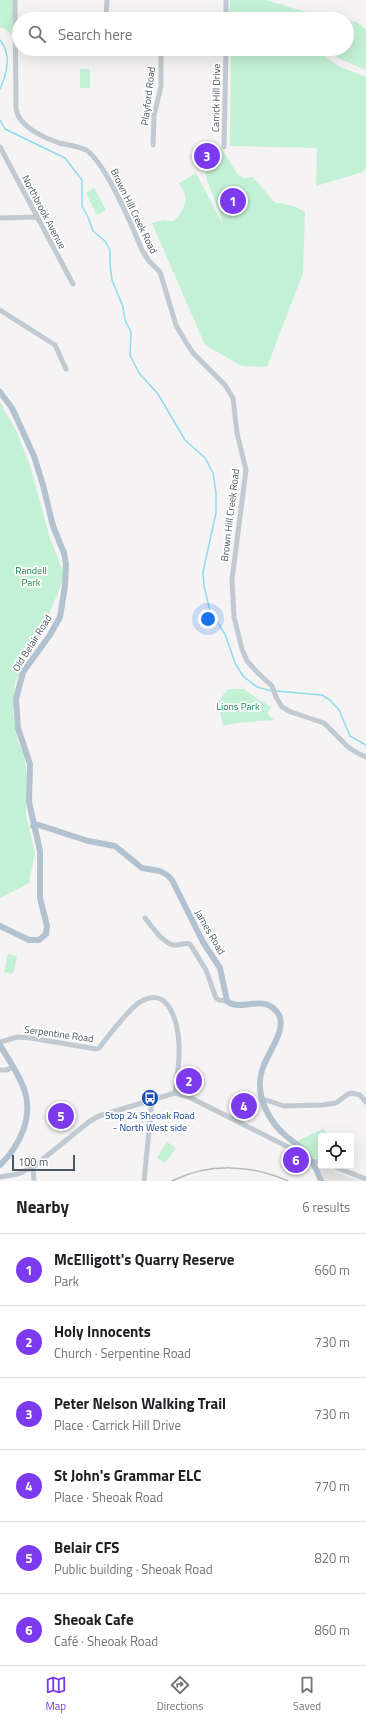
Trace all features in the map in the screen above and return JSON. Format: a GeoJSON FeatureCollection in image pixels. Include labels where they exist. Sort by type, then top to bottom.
{"type":"FeatureCollection","features":[{"type":"Feature","properties":{"kind":"main road","name":"Old Belair Road"},"geometry":{"type":"LineString","coordinates":[[0,392],[12,408],[34,456],[44,485],[53,526],[64,553],[66,564],[65,586],[60,617],[50,636],[23,672],[16,699],[18,728],[30,764],[29,802],[33,826],[40,851],[40,898],[46,926],[46,934],[39,940],[29,940],[0,926]]}},
{"type":"Feature","properties":{"kind":"main road","name":"James Road"},"geometry":{"type":"LineString","coordinates":[[33,826],[39,825],[88,841],[114,846],[142,868],[160,871],[167,875],[174,884],[179,897],[203,942],[220,968],[227,1001]]}},
{"type":"Feature","properties":{"kind":"main road"},"geometry":{"type":"LineString","coordinates":[[227,1001],[234,1005],[251,1003],[268,1004],[278,1012],[281,1018],[278,1036],[263,1067],[260,1085],[263,1100],[270,1117],[276,1126],[302,1148],[312,1162],[321,1181]]}},
{"type":"Feature","properties":{"kind":"main road"},"geometry":{"type":"LineString","coordinates":[[0,1043],[25,1092],[27,1111],[22,1133],[13,1151],[0,1165]]}},
{"type":"Feature","properties":{"kind":"street"},"geometry":{"type":"LineString","coordinates":[[15,0],[16,12]]}},
{"type":"Feature","properties":{"kind":"street"},"geometry":{"type":"LineString","coordinates":[[106,12],[107,0]]}},
{"type":"Feature","properties":{"kind":"street"},"geometry":{"type":"LineString","coordinates":[[226,0],[226,12]]}},
{"type":"Feature","properties":{"kind":"street","name":"Brown Hill Creek Road"},"geometry":{"type":"LineString","coordinates":[[17,56],[16,109],[19,119],[27,126],[59,143],[85,150],[103,168],[142,250],[149,261],[160,272],[180,334],[193,353],[225,385],[233,398],[236,433],[246,470],[232,580],[234,617],[242,649],[247,661],[272,686],[282,707],[291,712],[324,723],[348,747],[358,754],[366,757]]}},
{"type":"Feature","properties":{"kind":"street","name":"Playford Road"},"geometry":{"type":"LineString","coordinates":[[153,145],[154,116],[161,86],[162,56]]}},
{"type":"Feature","properties":{"kind":"street","name":"Carrick Hill Drive"},"geometry":{"type":"LineString","coordinates":[[224,147],[226,56]]}},
{"type":"Feature","properties":{"kind":"street","name":"Northbrook Avenue"},"geometry":{"type":"LineString","coordinates":[[0,147],[73,284]]}},
{"type":"Feature","properties":{"kind":"street"},"geometry":{"type":"LineString","coordinates":[[0,218],[37,217]]}},
{"type":"Feature","properties":{"kind":"street"},"geometry":{"type":"LineString","coordinates":[[0,310],[55,345],[66,369]]}},
{"type":"Feature","properties":{"kind":"street"},"geometry":{"type":"LineString","coordinates":[[146,918],[154,930],[169,943],[174,945],[183,943],[190,944],[206,970],[216,998],[227,1001]]}},
{"type":"Feature","properties":{"kind":"street","name":"Serpentine Road"},"geometry":{"type":"LineString","coordinates":[[0,1043],[17,1037],[96,1049],[99,1048],[139,1002],[154,997],[161,998],[173,1012],[179,1044],[175,1094]]}},
{"type":"Feature","properties":{"kind":"street"},"geometry":{"type":"LineString","coordinates":[[0,1070],[7,1070],[12,1067]]}},
{"type":"Feature","properties":{"kind":"street"},"geometry":{"type":"LineString","coordinates":[[263,1100],[284,1106],[322,1105],[336,1103],[348,1094],[352,1093],[360,1095],[366,1102]]}},
{"type":"Feature","properties":{"kind":"street"},"geometry":{"type":"LineString","coordinates":[[0,1177],[18,1174],[33,1167],[90,1121],[99,1116],[175,1094],[189,1097],[292,1149],[297,1150],[302,1148]]}},
{"type":"Feature","properties":{"kind":"street"},"geometry":{"type":"LineString","coordinates":[[144,1181],[152,1100]]}},
{"type":"Feature","properties":{"kind":"street"},"geometry":{"type":"LineString","coordinates":[[312,1162],[318,1161]]}},
{"type":"Feature","properties":{"kind":"street"},"geometry":{"type":"LineString","coordinates":[[33,1167],[34,1181]]}},
{"type":"Feature","properties":{"kind":"street"},"geometry":{"type":"LineString","coordinates":[[341,1169],[366,1177]]}},
{"type":"Feature","properties":{"kind":"shaded area"},"geometry":{"type":"Polygon","coordinates":[[[319,1169],[330,1169],[362,1181],[324,1181],[319,1169]]]}},
{"type":"Feature","properties":{"kind":"green space"},"geometry":{"type":"Polygon","coordinates":[[[0,0],[15,0],[15,12],[12,12],[12,35],[0,27],[0,0]]]}},
{"type":"Feature","properties":{"kind":"green space"},"geometry":{"type":"Polygon","coordinates":[[[230,0],[266,0],[306,12],[229,12],[230,0]]]}},
{"type":"Feature","properties":{"kind":"green space"},"geometry":{"type":"Polygon","coordinates":[[[354,21],[357,22],[366,30],[366,70],[336,56],[354,56],[354,21]]]}},
{"type":"Feature","properties":{"kind":"green space"},"geometry":{"type":"Polygon","coordinates":[[[231,56],[324,56],[338,66],[366,77],[366,168],[363,172],[316,186],[317,148],[230,146],[231,56]]]}},
{"type":"Feature","properties":{"kind":"green space"},"geometry":{"type":"Polygon","coordinates":[[[80,69],[90,69],[90,88],[80,88],[80,69]]]}},
{"type":"Feature","properties":{"kind":"green space"},"geometry":{"type":"Polygon","coordinates":[[[220,146],[238,175],[244,178],[253,177],[274,202],[294,206],[305,212],[303,273],[267,367],[242,366],[205,345],[152,223],[164,220],[173,221],[178,217],[185,202],[185,194],[179,183],[196,173],[222,223],[204,166],[205,157],[220,146]]]}},
{"type":"Feature","properties":{"kind":"green space"},"geometry":{"type":"Polygon","coordinates":[[[94,188],[106,210],[97,215],[86,193],[94,188]]]}},
{"type":"Feature","properties":{"kind":"green space","name":"Randell Park"},"geometry":{"type":"Polygon","coordinates":[[[0,402],[17,432],[31,469],[50,538],[65,576],[39,638],[15,682],[13,712],[18,741],[25,757],[27,780],[26,815],[35,853],[29,883],[0,898],[0,402]]]}},
{"type":"Feature","properties":{"kind":"green space","name":"Lions Park"},"geometry":{"type":"Polygon","coordinates":[[[228,689],[244,689],[272,707],[267,713],[274,720],[236,723],[223,726],[218,702],[228,689]]]}},
{"type":"Feature","properties":{"kind":"green space"},"geometry":{"type":"Polygon","coordinates":[[[8,954],[17,956],[13,974],[4,972],[8,954]]]}},
{"type":"Feature","properties":{"kind":"green space"},"geometry":{"type":"Polygon","coordinates":[[[323,1129],[328,1133],[318,1133],[318,1159],[313,1158],[297,1141],[323,1129]]]}},
{"type":"Feature","properties":{"kind":"green space"},"geometry":{"type":"Polygon","coordinates":[[[167,1142],[176,1148],[165,1163],[157,1158],[167,1142]]]}},
{"type":"Feature","properties":{"kind":"waterway"},"geometry":{"type":"LineString","coordinates":[[0,40],[4,46],[7,58],[5,77],[0,89]]}},
{"type":"Feature","properties":{"kind":"waterway"},"geometry":{"type":"LineString","coordinates":[[0,120],[5,129],[65,158],[82,180],[82,206],[93,231],[105,241],[110,250],[112,280],[123,307],[125,320],[131,332],[130,355],[139,373],[158,394],[185,440],[205,458],[213,473],[216,492],[216,513],[203,572],[204,586],[210,611],[225,634],[235,663],[243,676],[257,687],[272,691]]}},
{"type":"Feature","properties":{"kind":"waterway"},"geometry":{"type":"LineString","coordinates":[[276,691],[322,695],[330,700],[339,710],[350,736],[366,745]]}},
{"type":"Feature","properties":{"kind":"railway"},"geometry":{"type":"LineString","coordinates":[[172,1181],[200,1171],[230,1168],[259,1171],[288,1181]]}},
{"type":"Feature","properties":{"kind":"place","name":"Peter Nelson Walking Trail"},"geometry":{"type":"Point","coordinates":[207,156]}},
{"type":"Feature","properties":{"kind":"place","name":"McElligott's Quarry Reserve"},"geometry":{"type":"Point","coordinates":[233,201]}},
{"type":"Feature","properties":{"kind":"place","name":"Holy Innocents"},"geometry":{"type":"Point","coordinates":[189,1081]}},
{"type":"Feature","properties":{"kind":"place","name":"Stop 24 Sheoak Road - North West side"},"geometry":{"type":"Point","coordinates":[150,1098]}},
{"type":"Feature","properties":{"kind":"place","name":"St John's Grammar ELC"},"geometry":{"type":"Point","coordinates":[244,1106]}},
{"type":"Feature","properties":{"kind":"place","name":"Belair CFS"},"geometry":{"type":"Point","coordinates":[61,1116]}},
{"type":"Feature","properties":{"kind":"place","name":"Sheoak Cafe"},"geometry":{"type":"Point","coordinates":[296,1160]}}]}
